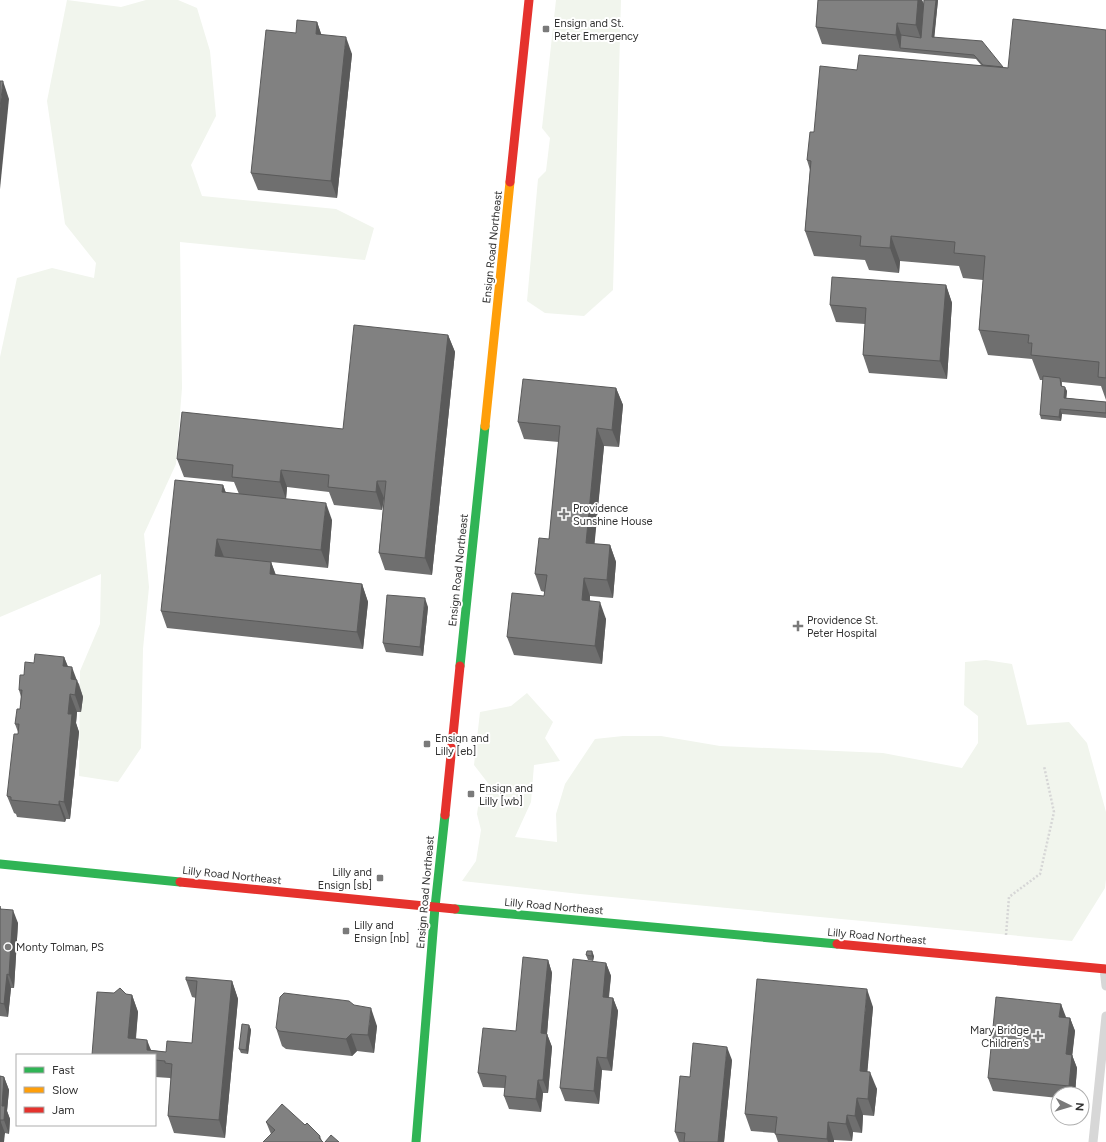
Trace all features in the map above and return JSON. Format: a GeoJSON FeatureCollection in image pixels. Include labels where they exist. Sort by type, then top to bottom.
{"type":"FeatureCollection","features":[{"type":"Feature","properties":{"kind":"street","name":"Ensign Road Northeast"},"geometry":{"type":"LineString","coordinates":[[416,1142],[435,907],[529,0]]}},
{"type":"Feature","properties":{"kind":"street","name":"Lilly Road Northeast"},"geometry":{"type":"LineString","coordinates":[[0,864],[435,907],[1105,969]]}},
{"type":"Feature","properties":{"kind":"lane"},"geometry":{"type":"LineString","coordinates":[[1105,969],[1106,986]]}},
{"type":"Feature","properties":{"kind":"lane"},"geometry":{"type":"LineString","coordinates":[[1093,1142],[1106,1016]]}},
{"type":"Feature","properties":{"kind":"path"},"geometry":{"type":"LineString","coordinates":[[1006,935],[1009,897],[1040,874],[1054,812],[1044,766]]}},
{"type":"Feature","properties":{"kind":"shaded area"},"geometry":{"type":"Polygon","coordinates":[[[67,0],[121,7],[146,0],[178,0],[197,8],[210,51],[216,116],[191,165],[202,196],[336,209],[374,228],[365,260],[180,242],[182,388],[176,464],[144,534],[149,587],[143,649],[141,748],[118,782],[79,776],[80,671],[100,624],[101,574],[0,617],[0,357],[17,278],[52,268],[94,278],[96,263],[65,224],[47,101],[67,0]]]}},
{"type":"Feature","properties":{"kind":"shaded area"},"geometry":{"type":"Polygon","coordinates":[[[556,0],[621,0],[613,290],[584,316],[545,313],[527,301],[538,179],[546,171],[550,138],[542,128],[556,0]]]}},
{"type":"Feature","properties":{"kind":"shaded area"},"geometry":{"type":"Polygon","coordinates":[[[986,660],[1012,664],[1027,725],[1069,722],[1087,743],[1106,812],[1106,879],[1105,888],[1072,941],[580,894],[462,881],[476,861],[481,830],[477,814],[478,807],[491,787],[474,765],[480,712],[511,706],[527,693],[553,722],[545,738],[560,761],[534,765],[531,802],[515,837],[557,842],[556,814],[565,784],[595,739],[623,736],[661,736],[720,746],[883,753],[962,768],[978,743],[978,716],[964,705],[965,662],[986,660]]]}},
{"type":"Feature","properties":{"kind":"building"},"geometry":{"type":"Polygon","coordinates":[[[818,0],[918,0],[916,25],[897,23],[896,35],[816,27],[818,0]]]}},
{"type":"Feature","properties":{"kind":"building"},"geometry":{"type":"Polygon","coordinates":[[[924,0],[936,0],[932,37],[982,41],[1003,67],[983,65],[974,55],[900,48],[901,35],[921,38],[924,0]]]}},
{"type":"Feature","properties":{"kind":"building"},"geometry":{"type":"Polygon","coordinates":[[[1013,19],[1106,30],[1106,378],[1098,377],[1099,362],[1031,355],[1032,343],[1028,343],[1029,335],[979,330],[985,256],[954,253],[955,242],[891,236],[890,248],[860,246],[861,236],[805,231],[811,161],[807,160],[810,132],[814,132],[820,66],[857,70],[859,55],[1008,68],[1013,19]]]}},
{"type":"Feature","properties":{"kind":"building"},"geometry":{"type":"Polygon","coordinates":[[[297,20],[317,22],[316,34],[346,37],[331,181],[251,173],[266,30],[296,33],[297,20]]]}},
{"type":"Feature","properties":{"kind":"building"},"geometry":{"type":"Polygon","coordinates":[[[0,81],[3,81],[0,108],[0,81]]]}},
{"type":"Feature","properties":{"kind":"building"},"geometry":{"type":"Polygon","coordinates":[[[832,277],[946,285],[940,361],[863,355],[866,308],[830,305],[832,277]]]}},
{"type":"Feature","properties":{"kind":"building"},"geometry":{"type":"Polygon","coordinates":[[[354,325],[448,335],[425,558],[379,553],[386,481],[377,481],[376,492],[328,487],[329,475],[281,470],[280,482],[232,477],[233,465],[177,459],[182,412],[343,429],[354,325]]]}},
{"type":"Feature","properties":{"kind":"building"},"geometry":{"type":"Polygon","coordinates":[[[1043,376],[1060,378],[1061,386],[1065,387],[1064,398],[1106,402],[1106,413],[1060,409],[1059,417],[1040,415],[1043,376]]]}},
{"type":"Feature","properties":{"kind":"building"},"geometry":{"type":"Polygon","coordinates":[[[523,379],[616,388],[612,430],[597,428],[586,543],[610,545],[607,580],[584,578],[582,600],[600,602],[595,646],[507,637],[512,593],[544,596],[547,575],[535,574],[539,538],[549,539],[560,426],[518,422],[523,379]]]}},
{"type":"Feature","properties":{"kind":"building"},"geometry":{"type":"Polygon","coordinates":[[[175,480],[223,485],[222,492],[326,503],[321,550],[217,539],[215,556],[271,562],[270,574],[362,584],[357,632],[161,611],[175,480]]]}},
{"type":"Feature","properties":{"kind":"building"},"geometry":{"type":"Polygon","coordinates":[[[387,595],[425,598],[420,647],[383,643],[387,595]]]}},
{"type":"Feature","properties":{"kind":"building"},"geometry":{"type":"Polygon","coordinates":[[[35,654],[64,657],[63,666],[72,667],[71,679],[77,680],[75,695],[70,694],[68,714],[72,714],[64,802],[59,801],[59,805],[11,800],[11,797],[7,796],[14,734],[18,734],[19,724],[15,724],[17,709],[20,709],[22,690],[19,690],[20,675],[24,675],[25,662],[34,663],[35,654]]]}},
{"type":"Feature","properties":{"kind":"building"},"geometry":{"type":"Polygon","coordinates":[[[0,909],[13,910],[9,975],[7,974],[4,1004],[0,1003],[0,909]]]}},
{"type":"Feature","properties":{"kind":"building"},"geometry":{"type":"Polygon","coordinates":[[[587,951],[592,951],[592,956],[586,955],[587,951]]]}},
{"type":"Feature","properties":{"kind":"building"},"geometry":{"type":"Polygon","coordinates":[[[523,957],[548,960],[541,1033],[547,1034],[543,1080],[538,1080],[536,1099],[504,1096],[506,1076],[478,1073],[483,1028],[516,1031],[523,957]]]}},
{"type":"Feature","properties":{"kind":"building"},"geometry":{"type":"Polygon","coordinates":[[[573,959],[606,963],[603,997],[613,998],[607,1058],[597,1057],[594,1091],[560,1088],[573,959]]]}},
{"type":"Feature","properties":{"kind":"building"},"geometry":{"type":"Polygon","coordinates":[[[186,977],[232,981],[219,1120],[168,1116],[172,1064],[165,1063],[165,1061],[156,1060],[156,1054],[92,1054],[97,992],[114,993],[120,988],[126,994],[132,995],[128,1038],[147,1040],[147,1050],[166,1052],[167,1041],[192,1043],[197,981],[186,980],[186,977]]]}},
{"type":"Feature","properties":{"kind":"building"},"geometry":{"type":"Polygon","coordinates":[[[757,979],[867,989],[860,1071],[870,1072],[868,1099],[857,1098],[855,1116],[847,1115],[846,1124],[828,1122],[827,1139],[775,1134],[777,1117],[745,1114],[757,979]]]}},
{"type":"Feature","properties":{"kind":"building"},"geometry":{"type":"Polygon","coordinates":[[[284,993],[349,1001],[354,1005],[371,1008],[368,1035],[351,1034],[346,1039],[279,1031],[276,1028],[280,997],[284,993]]]}},
{"type":"Feature","properties":{"kind":"building"},"geometry":{"type":"Polygon","coordinates":[[[996,997],[1061,1004],[1059,1017],[1070,1018],[1066,1054],[1072,1055],[1069,1086],[988,1078],[996,997]]]}},
{"type":"Feature","properties":{"kind":"building"},"geometry":{"type":"Polygon","coordinates":[[[242,1024],[249,1025],[246,1050],[239,1049],[242,1024]]]}},
{"type":"Feature","properties":{"kind":"building"},"geometry":{"type":"Polygon","coordinates":[[[693,1043],[727,1047],[718,1142],[684,1142],[685,1133],[675,1132],[680,1076],[690,1077],[693,1043]]]}},
{"type":"Feature","properties":{"kind":"building"},"geometry":{"type":"Polygon","coordinates":[[[0,1076],[4,1077],[2,1106],[5,1106],[4,1120],[0,1120],[0,1076]]]}},
{"type":"Feature","properties":{"kind":"building"},"geometry":{"type":"Polygon","coordinates":[[[282,1104],[305,1125],[307,1123],[320,1136],[319,1138],[323,1142],[263,1142],[275,1130],[266,1122],[282,1104]]]}},
{"type":"Feature","properties":{"kind":"building"},"geometry":{"type":"Polygon","coordinates":[[[331,1135],[339,1142],[325,1142],[331,1135]]]}},
{"type":"Feature","properties":{"kind":"traffic: fast"},"geometry":{"type":"LineString","coordinates":[[460,666],[485,426]]}},
{"type":"Feature","properties":{"kind":"traffic: fast"},"geometry":{"type":"LineString","coordinates":[[416,1142],[435,907],[445,815]]}},
{"type":"Feature","properties":{"kind":"traffic: fast"},"geometry":{"type":"LineString","coordinates":[[0,864],[180,882]]}},
{"type":"Feature","properties":{"kind":"traffic: fast"},"geometry":{"type":"LineString","coordinates":[[455,909],[837,944]]}},
{"type":"Feature","properties":{"kind":"traffic: slow"},"geometry":{"type":"LineString","coordinates":[[485,426],[510,182]]}},
{"type":"Feature","properties":{"kind":"traffic: jam"},"geometry":{"type":"LineString","coordinates":[[510,182],[529,0]]}},
{"type":"Feature","properties":{"kind":"traffic: jam"},"geometry":{"type":"LineString","coordinates":[[445,815],[460,666]]}},
{"type":"Feature","properties":{"kind":"traffic: jam"},"geometry":{"type":"LineString","coordinates":[[180,882],[455,909]]}},
{"type":"Feature","properties":{"kind":"traffic: jam"},"geometry":{"type":"LineString","coordinates":[[837,944],[1106,969]]}},
{"type":"Feature","properties":{"kind":"place","name":"Ensign and St. Peter Emergency"},"geometry":{"type":"Point","coordinates":[546,29]}},
{"type":"Feature","properties":{"kind":"place","name":"Providence Sunshine House"},"geometry":{"type":"Point","coordinates":[564,514]}},
{"type":"Feature","properties":{"kind":"place","name":"Providence St. Peter Hospital"},"geometry":{"type":"Point","coordinates":[798,626]}},
{"type":"Feature","properties":{"kind":"place","name":"Ensign and Lilly [eb]"},"geometry":{"type":"Point","coordinates":[427,744]}},
{"type":"Feature","properties":{"kind":"place","name":"Ensign and Lilly [wb]"},"geometry":{"type":"Point","coordinates":[471,794]}},
{"type":"Feature","properties":{"kind":"place","name":"Lilly and Ensign [sb]"},"geometry":{"type":"Point","coordinates":[380,878]}},
{"type":"Feature","properties":{"kind":"place","name":"Lilly and Ensign [nb]"},"geometry":{"type":"Point","coordinates":[346,931]}},
{"type":"Feature","properties":{"kind":"place","name":"Monty Tolman, PS"},"geometry":{"type":"Point","coordinates":[8,947]}},
{"type":"Feature","properties":{"kind":"place","name":"Mary Bridge Children’s"},"geometry":{"type":"Point","coordinates":[1038,1036]}}]}
